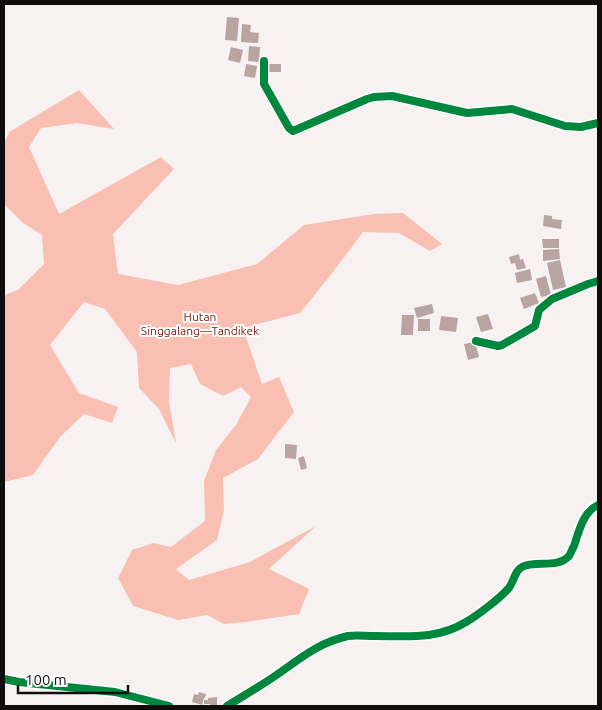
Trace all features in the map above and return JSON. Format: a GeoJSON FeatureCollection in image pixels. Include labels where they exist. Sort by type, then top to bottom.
{"type":"FeatureCollection","features":[{"type":"Feature","properties":{"kind":"street"},"geometry":{"type":"LineString","coordinates":[[264,61],[264,84],[289,128],[293,131],[367,99],[392,96],[467,113],[512,109],[565,126],[581,127],[598,122]]}},
{"type":"Feature","properties":{"kind":"street"},"geometry":{"type":"LineString","coordinates":[[476,341],[498,346],[502,345],[535,326],[539,310],[552,299],[598,281]]}},
{"type":"Feature","properties":{"kind":"street"},"geometry":{"type":"LineString","coordinates":[[226,706],[274,676],[310,650],[325,643],[349,636],[422,636],[448,632],[467,622],[510,587],[516,572],[520,568],[527,565],[555,563],[564,560],[570,555],[585,516],[590,509],[598,504]]}},
{"type":"Feature","properties":{"kind":"street"},"geometry":{"type":"LineString","coordinates":[[4,679],[115,692],[169,706]]}},
{"type":"Feature","properties":{"kind":"green space","name":"Hutan Singgalang—Tandikek"},"geometry":{"type":"Polygon","coordinates":[[[79,90],[114,129],[77,123],[41,128],[29,147],[59,214],[161,157],[174,169],[113,234],[118,274],[178,285],[257,264],[304,225],[374,214],[403,213],[442,244],[430,251],[399,233],[363,232],[300,313],[243,328],[262,384],[279,377],[294,412],[258,459],[223,478],[224,510],[217,540],[176,569],[189,580],[250,562],[316,526],[269,569],[309,589],[299,614],[224,624],[207,615],[178,620],[133,606],[118,578],[132,550],[153,543],[171,547],[205,521],[204,481],[216,450],[236,425],[251,397],[241,387],[223,396],[200,384],[191,364],[170,368],[169,401],[176,443],[159,409],[139,388],[137,352],[105,309],[84,302],[50,345],[79,393],[118,407],[112,423],[84,414],[60,437],[33,475],[4,482],[4,295],[18,290],[44,264],[42,235],[23,223],[5,205],[4,144],[9,132],[79,90]]]}},
{"type":"Feature","properties":{"kind":"building"},"geometry":{"type":"Polygon","coordinates":[[[227,17],[239,18],[237,41],[225,40],[227,17]]]}},
{"type":"Feature","properties":{"kind":"building"},"geometry":{"type":"Polygon","coordinates":[[[242,24],[251,25],[250,32],[259,33],[258,43],[241,42],[242,24]]]}},
{"type":"Feature","properties":{"kind":"building"},"geometry":{"type":"Polygon","coordinates":[[[249,46],[260,47],[259,62],[248,61],[249,46]]]}},
{"type":"Feature","properties":{"kind":"building"},"geometry":{"type":"Polygon","coordinates":[[[231,47],[243,50],[240,63],[228,60],[231,47]]]}},
{"type":"Feature","properties":{"kind":"building"},"geometry":{"type":"Polygon","coordinates":[[[246,64],[257,66],[255,78],[244,76],[246,64]]]}},
{"type":"Feature","properties":{"kind":"building"},"geometry":{"type":"Polygon","coordinates":[[[268,64],[281,64],[281,72],[268,72],[268,64]]]}},
{"type":"Feature","properties":{"kind":"building"},"geometry":{"type":"Polygon","coordinates":[[[544,215],[552,216],[552,219],[562,220],[561,229],[543,226],[544,215]]]}},
{"type":"Feature","properties":{"kind":"building"},"geometry":{"type":"Polygon","coordinates":[[[542,239],[559,239],[559,248],[543,248],[542,239]]]}},
{"type":"Feature","properties":{"kind":"building"},"geometry":{"type":"Polygon","coordinates":[[[559,249],[560,259],[543,261],[543,250],[559,249]]]}},
{"type":"Feature","properties":{"kind":"building"},"geometry":{"type":"Polygon","coordinates":[[[519,254],[520,260],[523,259],[526,268],[517,270],[515,263],[511,264],[509,257],[519,254]]]}},
{"type":"Feature","properties":{"kind":"building"},"geometry":{"type":"Polygon","coordinates":[[[560,260],[566,287],[553,290],[547,263],[560,260]]]}},
{"type":"Feature","properties":{"kind":"building"},"geometry":{"type":"Polygon","coordinates":[[[530,269],[532,280],[517,283],[515,273],[530,269]]]}},
{"type":"Feature","properties":{"kind":"building"},"geometry":{"type":"Polygon","coordinates":[[[546,276],[551,295],[541,297],[536,279],[546,276]]]}},
{"type":"Feature","properties":{"kind":"building"},"geometry":{"type":"Polygon","coordinates":[[[535,293],[539,303],[524,309],[520,298],[535,293]]]}},
{"type":"Feature","properties":{"kind":"building"},"geometry":{"type":"Polygon","coordinates":[[[432,304],[434,313],[417,318],[414,308],[432,304]]]}},
{"type":"Feature","properties":{"kind":"building"},"geometry":{"type":"Polygon","coordinates":[[[488,314],[493,329],[481,332],[476,317],[488,314]]]}},
{"type":"Feature","properties":{"kind":"building"},"geometry":{"type":"Polygon","coordinates":[[[402,315],[414,315],[413,335],[401,335],[402,315]]]}},
{"type":"Feature","properties":{"kind":"building"},"geometry":{"type":"Polygon","coordinates":[[[441,316],[458,318],[456,332],[439,330],[441,316]]]}},
{"type":"Feature","properties":{"kind":"building"},"geometry":{"type":"Polygon","coordinates":[[[418,319],[430,319],[430,331],[418,331],[418,319]]]}},
{"type":"Feature","properties":{"kind":"building"},"geometry":{"type":"Polygon","coordinates":[[[475,342],[479,357],[468,360],[464,344],[475,342]]]}},
{"type":"Feature","properties":{"kind":"building"},"geometry":{"type":"Polygon","coordinates":[[[285,444],[297,445],[296,459],[285,458],[285,444]]]}},
{"type":"Feature","properties":{"kind":"building"},"geometry":{"type":"Polygon","coordinates":[[[304,456],[307,468],[301,470],[298,458],[304,456]]]}},
{"type":"Feature","properties":{"kind":"building"},"geometry":{"type":"Polygon","coordinates":[[[199,692],[206,694],[202,705],[192,702],[194,694],[198,695],[199,692]]]}},
{"type":"Feature","properties":{"kind":"building"},"geometry":{"type":"Polygon","coordinates":[[[217,697],[217,706],[204,704],[204,700],[217,697]]]}},
{"type":"Feature","properties":{"kind":"cycle path"},"geometry":{"type":"LineString","coordinates":[[264,61],[264,84],[289,128],[293,131],[367,99],[392,96],[467,113],[512,109],[565,126],[581,127],[598,123]]}},
{"type":"Feature","properties":{"kind":"cycle path"},"geometry":{"type":"LineString","coordinates":[[476,341],[498,346],[502,345],[535,326],[539,310],[552,299],[598,281]]}},
{"type":"Feature","properties":{"kind":"cycle path"},"geometry":{"type":"LineString","coordinates":[[227,706],[309,652],[337,639],[348,636],[422,636],[455,628],[488,607],[504,593],[510,586],[517,571],[522,567],[559,562],[569,556],[585,517],[598,505]]}},
{"type":"Feature","properties":{"kind":"cycle path"},"geometry":{"type":"LineString","coordinates":[[4,679],[115,692],[169,706]]}}]}
